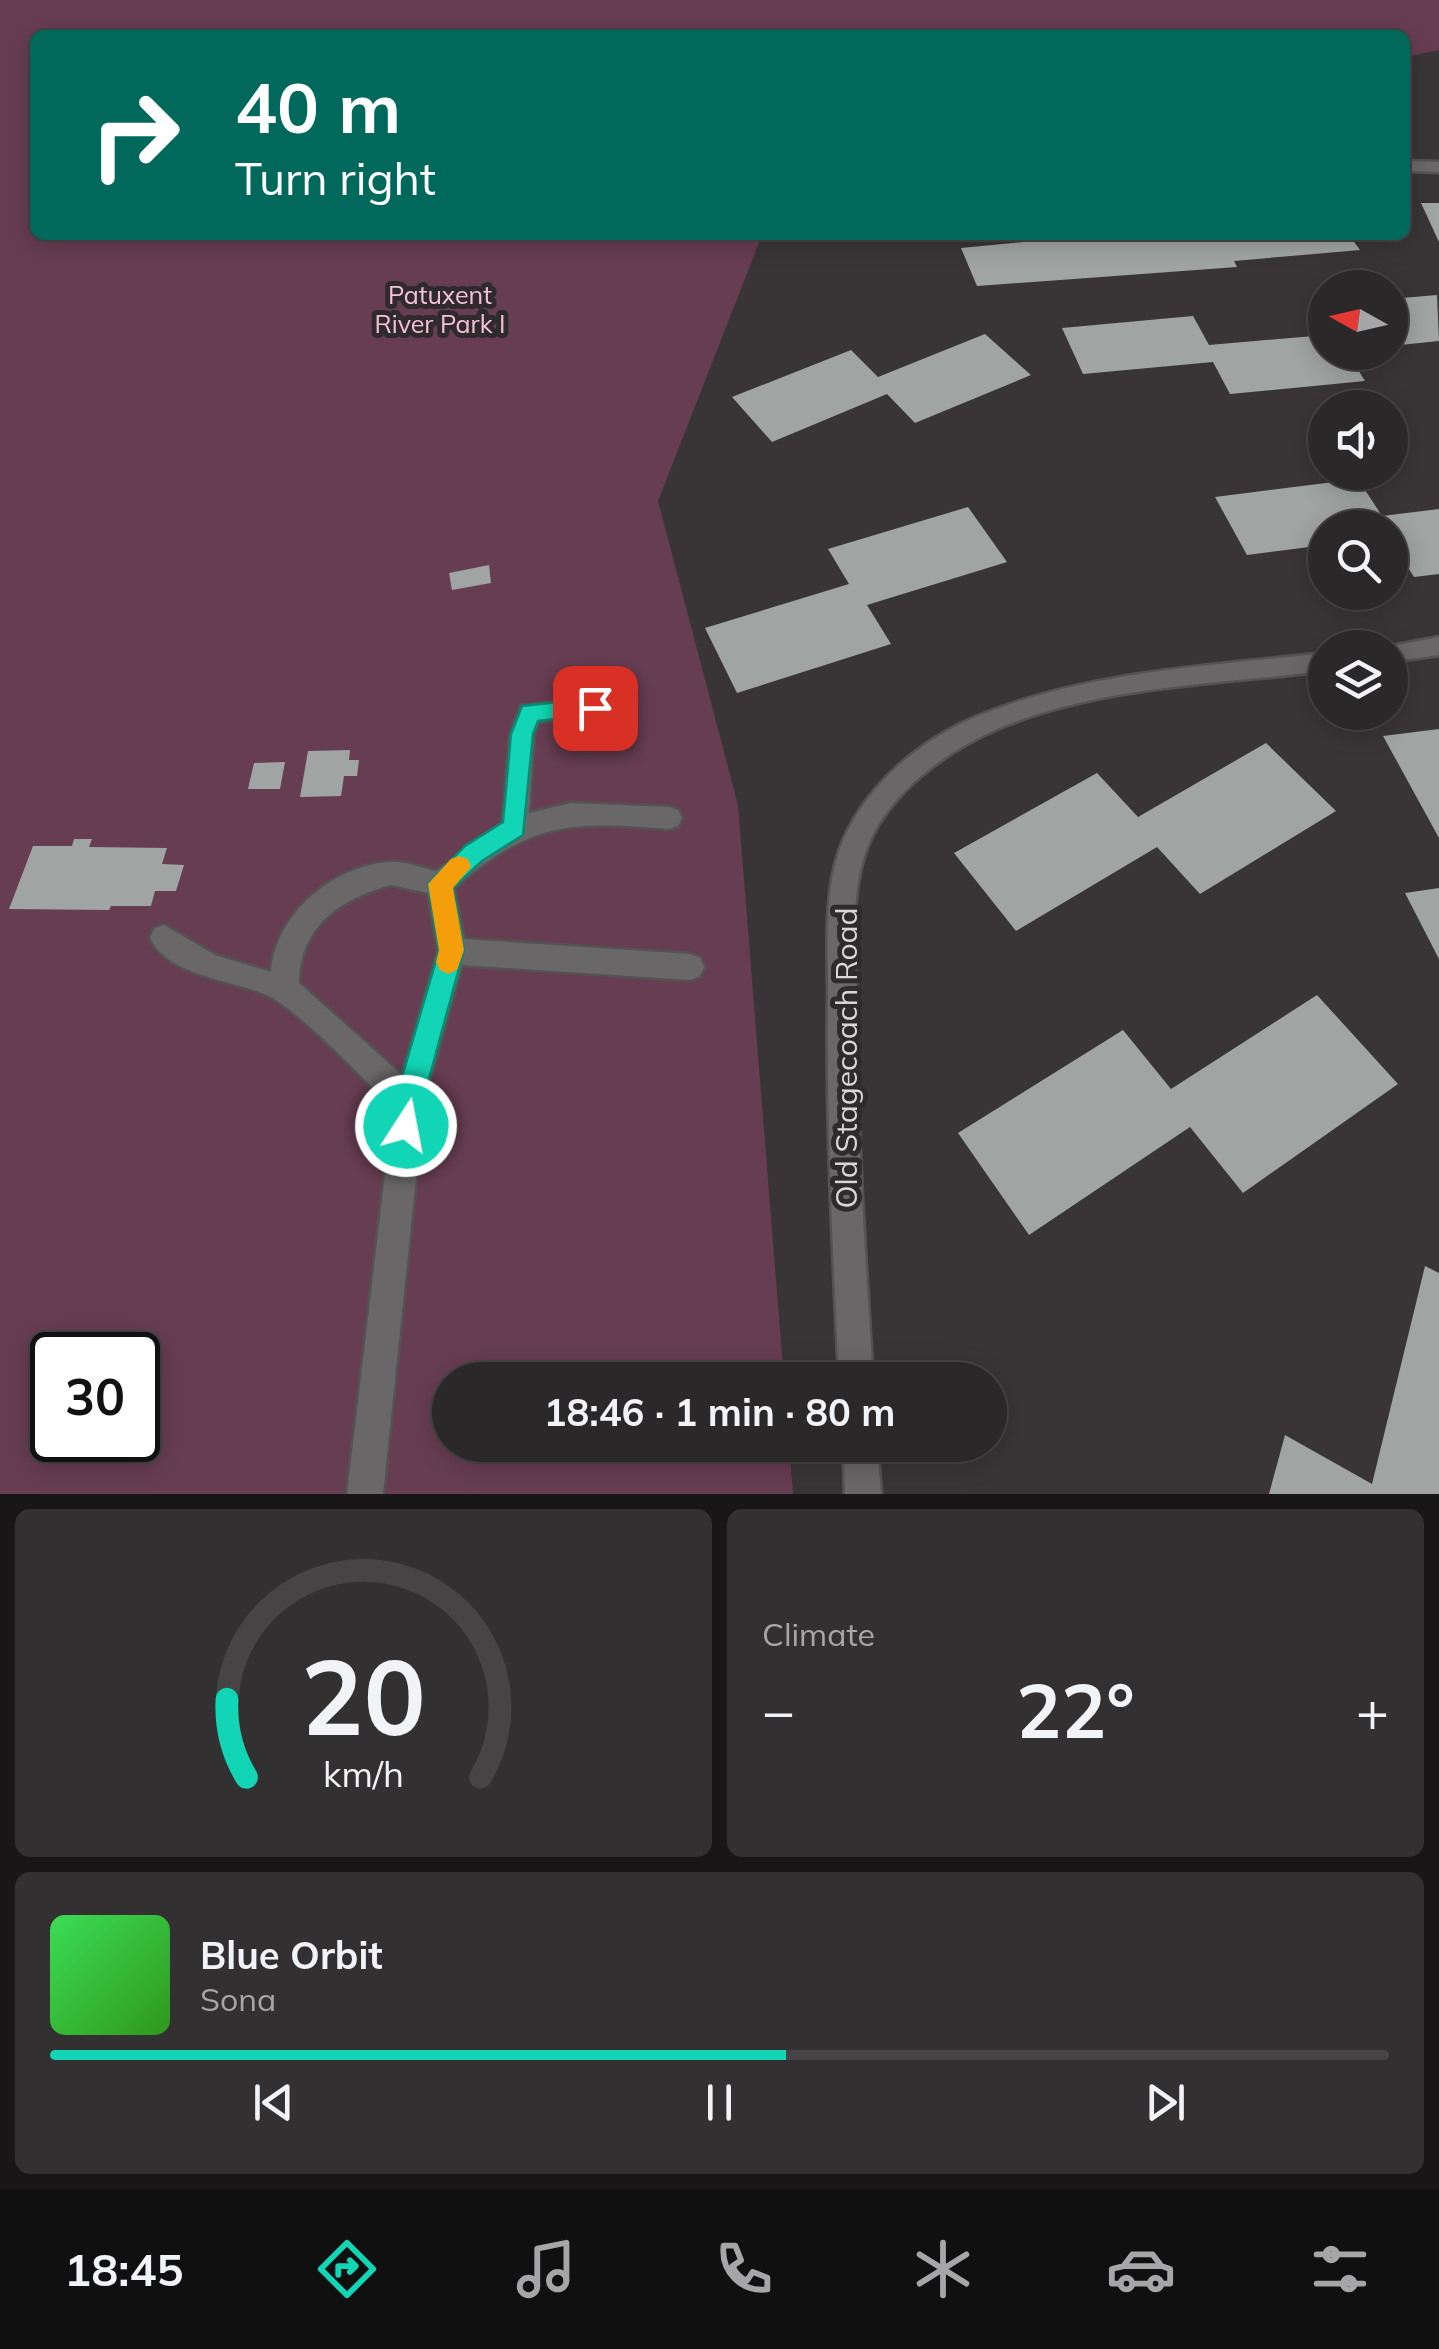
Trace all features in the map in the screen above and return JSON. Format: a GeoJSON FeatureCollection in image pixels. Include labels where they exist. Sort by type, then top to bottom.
{"type":"FeatureCollection","features":[{"type":"Feature","properties":{"kind":"street"},"geometry":{"type":"LineString","coordinates":[[1410,166],[1439,168]]}},
{"type":"Feature","properties":{"kind":"street"},"geometry":{"type":"LineString","coordinates":[[1408,650],[1439,646]]}},
{"type":"Feature","properties":{"kind":"street","name":"Old Stagecoach Road"},"geometry":{"type":"LineString","coordinates":[[855,1362],[841,1100],[843,906],[858,836],[877,806],[897,784],[954,741],[1014,713],[1102,692],[1308,664]]}},
{"type":"Feature","properties":{"kind":"street"},"geometry":{"type":"LineString","coordinates":[[514,828],[522,734],[530,713],[595,708]]}},
{"type":"Feature","properties":{"kind":"street"},"geometry":{"type":"LineString","coordinates":[[440,884],[474,853],[536,818],[616,813],[669,818]]}},
{"type":"Feature","properties":{"kind":"street"},"geometry":{"type":"LineString","coordinates":[[285,990],[284,968],[296,932],[320,902],[354,882],[391,872],[440,884]]}},
{"type":"Feature","properties":{"kind":"street"},"geometry":{"type":"LineString","coordinates":[[365,1494],[409,1101],[452,950],[440,884]]}},
{"type":"Feature","properties":{"kind":"street"},"geometry":{"type":"LineString","coordinates":[[164,938],[208,966],[285,990],[409,1101]]}},
{"type":"Feature","properties":{"kind":"street"},"geometry":{"type":"LineString","coordinates":[[452,950],[690,967]]}},
{"type":"Feature","properties":{"kind":"street"},"geometry":{"type":"LineString","coordinates":[[861,1462],[863,1494]]}},
{"type":"Feature","properties":{"kind":"green space","name":"Patuxent River Park I"},"geometry":{"type":"Polygon","coordinates":[[[0,0],[1439,0],[1439,50],[1410,56],[1410,30],[30,30],[30,240],[760,240],[658,501],[738,805],[783,1362],[432,1362],[432,1462],[790,1462],[793,1494],[0,1494],[0,0]]]}},
{"type":"Feature","properties":{"kind":"building"},"geometry":{"type":"Polygon","coordinates":[[[1421,203],[1439,203],[1439,242],[1421,203]]]}},
{"type":"Feature","properties":{"kind":"building"},"geometry":{"type":"Polygon","coordinates":[[[1046,240],[1353,240],[1360,250],[1234,261],[1237,267],[977,286],[961,248],[1046,240]]]}},
{"type":"Feature","properties":{"kind":"building"},"geometry":{"type":"Polygon","coordinates":[[[1437,295],[1439,341],[1408,344],[1408,297],[1437,295]]]}},
{"type":"Feature","properties":{"kind":"building"},"geometry":{"type":"Polygon","coordinates":[[[1193,316],[1209,345],[1308,336],[1308,370],[1358,370],[1365,381],[1230,394],[1213,362],[1083,374],[1062,328],[1193,316]]]}},
{"type":"Feature","properties":{"kind":"building"},"geometry":{"type":"Polygon","coordinates":[[[985,334],[1031,375],[915,423],[887,394],[772,442],[732,397],[851,350],[878,377],[985,334]]]}},
{"type":"Feature","properties":{"kind":"building"},"geometry":{"type":"Polygon","coordinates":[[[1308,485],[1308,490],[1365,490],[1378,510],[1308,510],[1308,547],[1247,555],[1215,497],[1308,485]]]}},
{"type":"Feature","properties":{"kind":"building"},"geometry":{"type":"Polygon","coordinates":[[[968,507],[1007,562],[867,605],[891,644],[737,693],[705,628],[849,584],[828,549],[968,507]]]}},
{"type":"Feature","properties":{"kind":"building"},"geometry":{"type":"Polygon","coordinates":[[[1439,509],[1439,574],[1414,577],[1408,568],[1408,513],[1439,509]]]}},
{"type":"Feature","properties":{"kind":"building"},"geometry":{"type":"Polygon","coordinates":[[[489,565],[491,583],[452,590],[449,573],[489,565]]]}},
{"type":"Feature","properties":{"kind":"building"},"geometry":{"type":"Polygon","coordinates":[[[1439,729],[1439,838],[1383,736],[1439,729]]]}},
{"type":"Feature","properties":{"kind":"building"},"geometry":{"type":"Polygon","coordinates":[[[1266,743],[1336,811],[1200,894],[1157,847],[1016,931],[954,853],[1097,773],[1138,817],[1266,743]]]}},
{"type":"Feature","properties":{"kind":"building"},"geometry":{"type":"Polygon","coordinates":[[[350,750],[349,760],[359,760],[357,776],[344,776],[341,796],[300,797],[308,751],[350,750]]]}},
{"type":"Feature","properties":{"kind":"building"},"geometry":{"type":"Polygon","coordinates":[[[285,762],[280,789],[248,789],[254,763],[285,762]]]}},
{"type":"Feature","properties":{"kind":"building"},"geometry":{"type":"Polygon","coordinates":[[[74,839],[92,839],[89,847],[167,848],[162,864],[184,865],[176,891],[155,891],[151,906],[111,906],[109,910],[9,909],[33,846],[72,846],[74,839]]]}},
{"type":"Feature","properties":{"kind":"building"},"geometry":{"type":"Polygon","coordinates":[[[1439,888],[1439,959],[1405,893],[1439,888]]]}},
{"type":"Feature","properties":{"kind":"building"},"geometry":{"type":"Polygon","coordinates":[[[1317,995],[1398,1084],[1243,1193],[1190,1127],[1029,1235],[958,1133],[1123,1030],[1171,1089],[1317,995]]]}},
{"type":"Feature","properties":{"kind":"building"},"geometry":{"type":"Polygon","coordinates":[[[1425,1266],[1439,1273],[1439,1494],[1269,1494],[1285,1435],[1372,1484],[1425,1266]]]}},
{"type":"Feature","properties":{"kind":"slow traffic"},"geometry":{"type":"LineString","coordinates":[[448,962],[452,950],[440,884],[459,867]]}},
{"type":"Feature","properties":{"kind":"route"},"geometry":{"type":"LineString","coordinates":[[406,1126],[409,1101],[452,950],[440,884],[474,853],[514,828],[522,734],[530,713],[595,708]]}}]}
